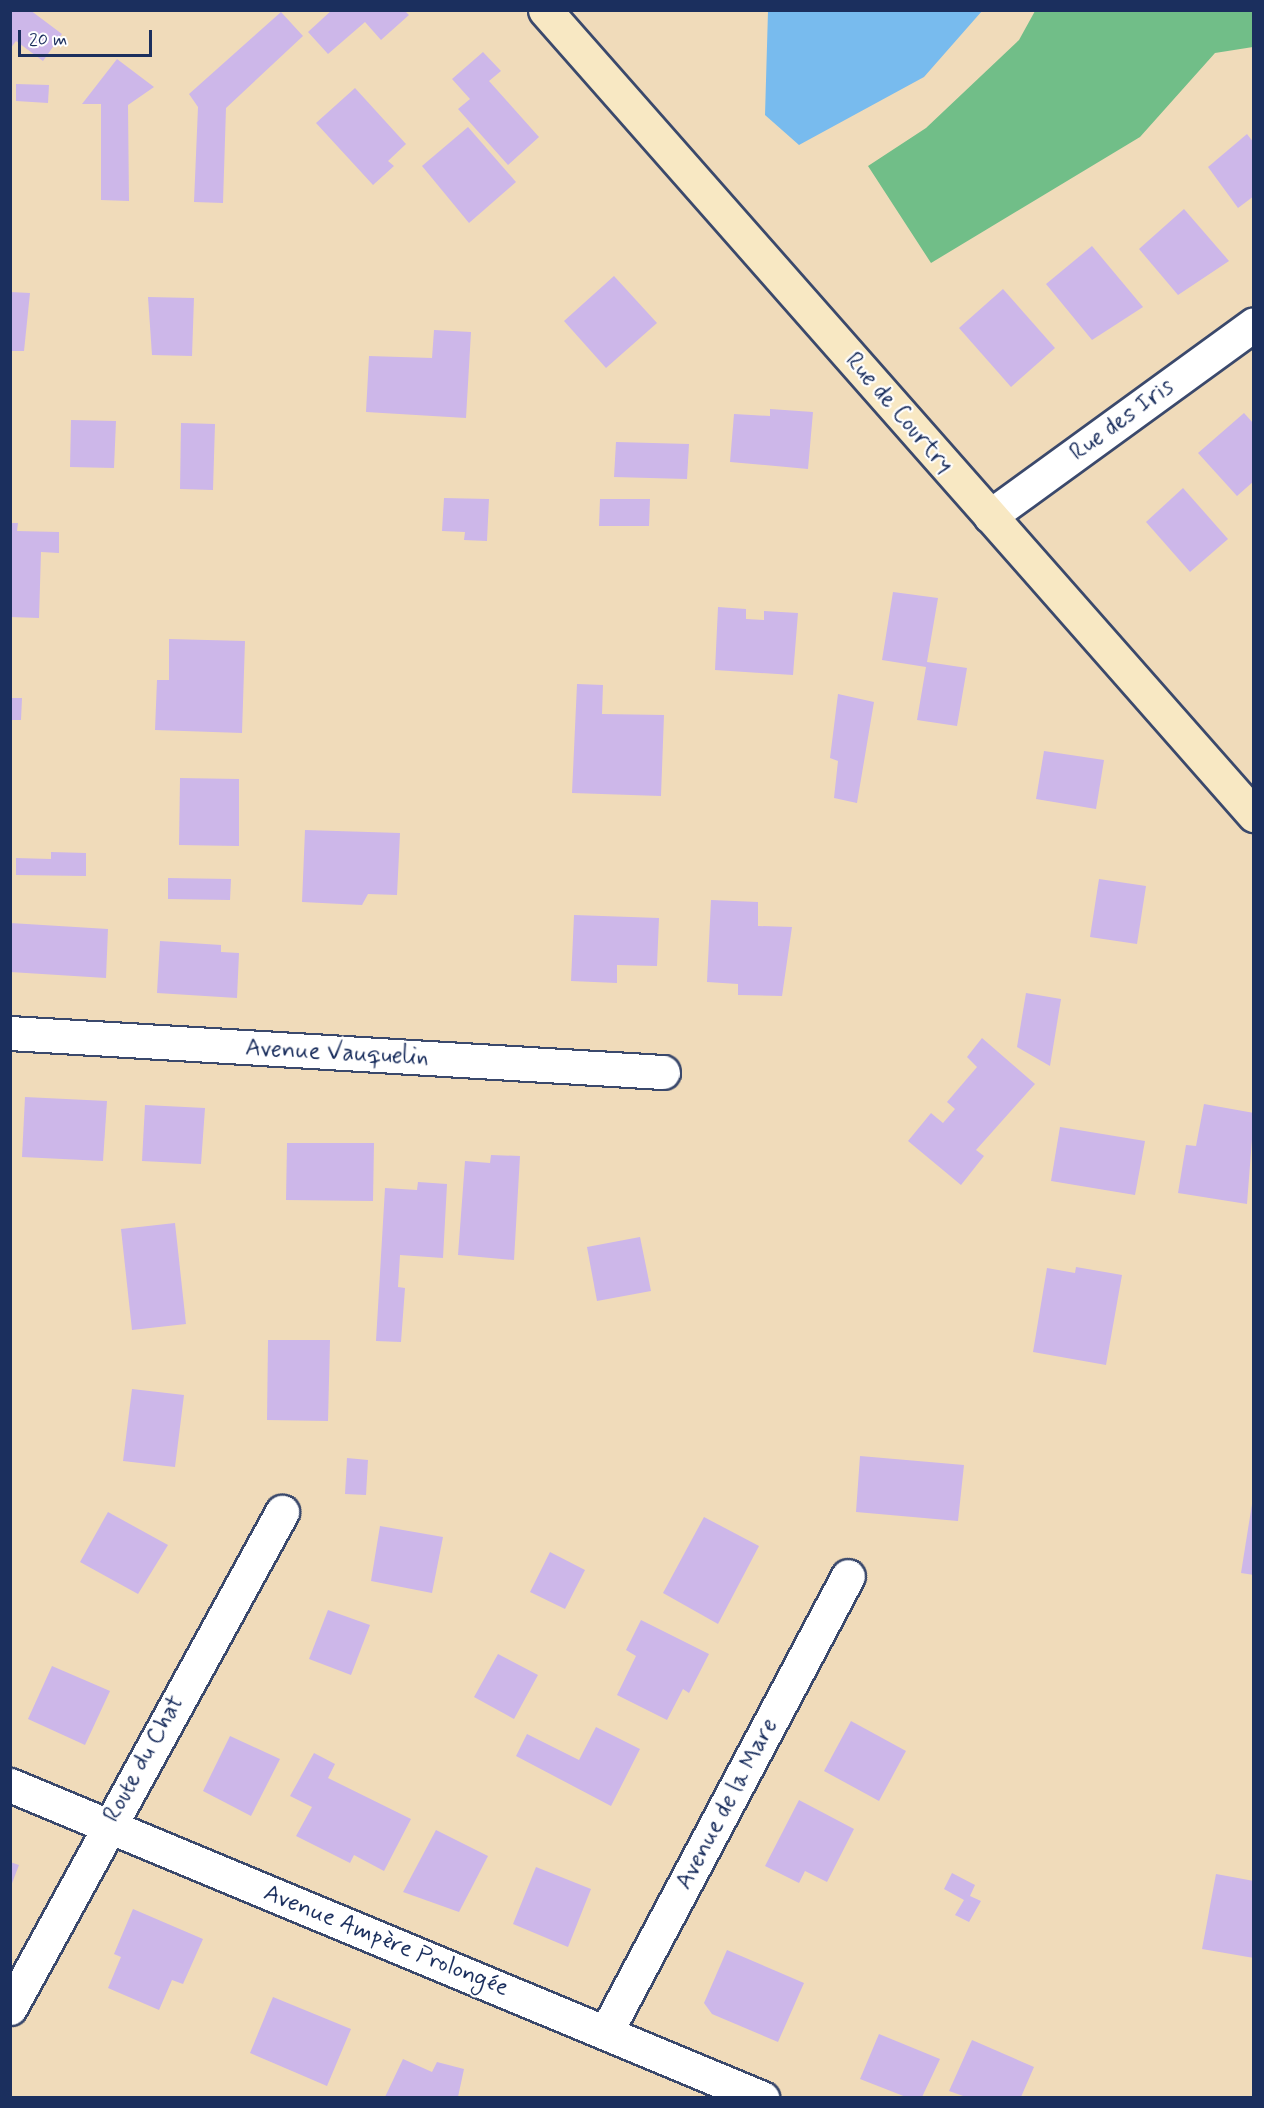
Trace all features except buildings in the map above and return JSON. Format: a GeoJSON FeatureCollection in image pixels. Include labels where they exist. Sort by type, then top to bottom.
{"type":"FeatureCollection","features":[{"type":"Feature","properties":{"kind":"street","name":"Rue de Courtry"},"geometry":{"type":"LineString","coordinates":[[544,10],[1254,815]]}},
{"type":"Feature","properties":{"kind":"street","name":"Rue des Iris"},"geometry":{"type":"LineString","coordinates":[[990,516],[1254,324]]}},
{"type":"Feature","properties":{"kind":"street","name":"Avenue Vauquelin"},"geometry":{"type":"LineString","coordinates":[[10,1033],[663,1072]]}},
{"type":"Feature","properties":{"kind":"street","name":"Route du Chat"},"geometry":{"type":"LineString","coordinates":[[10,2008],[107,1826],[282,1512]]}},
{"type":"Feature","properties":{"kind":"street","name":"Avenue de la Mare"},"geometry":{"type":"LineString","coordinates":[[606,2032],[848,1576]]}},
{"type":"Feature","properties":{"kind":"street","name":"Avenue Ampère Prolongée"},"geometry":{"type":"LineString","coordinates":[[10,1785],[762,2097]]}},
{"type":"Feature","properties":{"kind":"green space"},"geometry":{"type":"Polygon","coordinates":[[[1035,11],[1253,11],[1253,47],[1215,53],[1140,137],[931,263],[868,166],[926,128],[1019,40],[1035,11]]]}},
{"type":"Feature","properties":{"kind":"water"},"geometry":{"type":"Polygon","coordinates":[[[768,10],[982,11],[924,77],[799,145],[765,115],[768,10]]]}}]}
